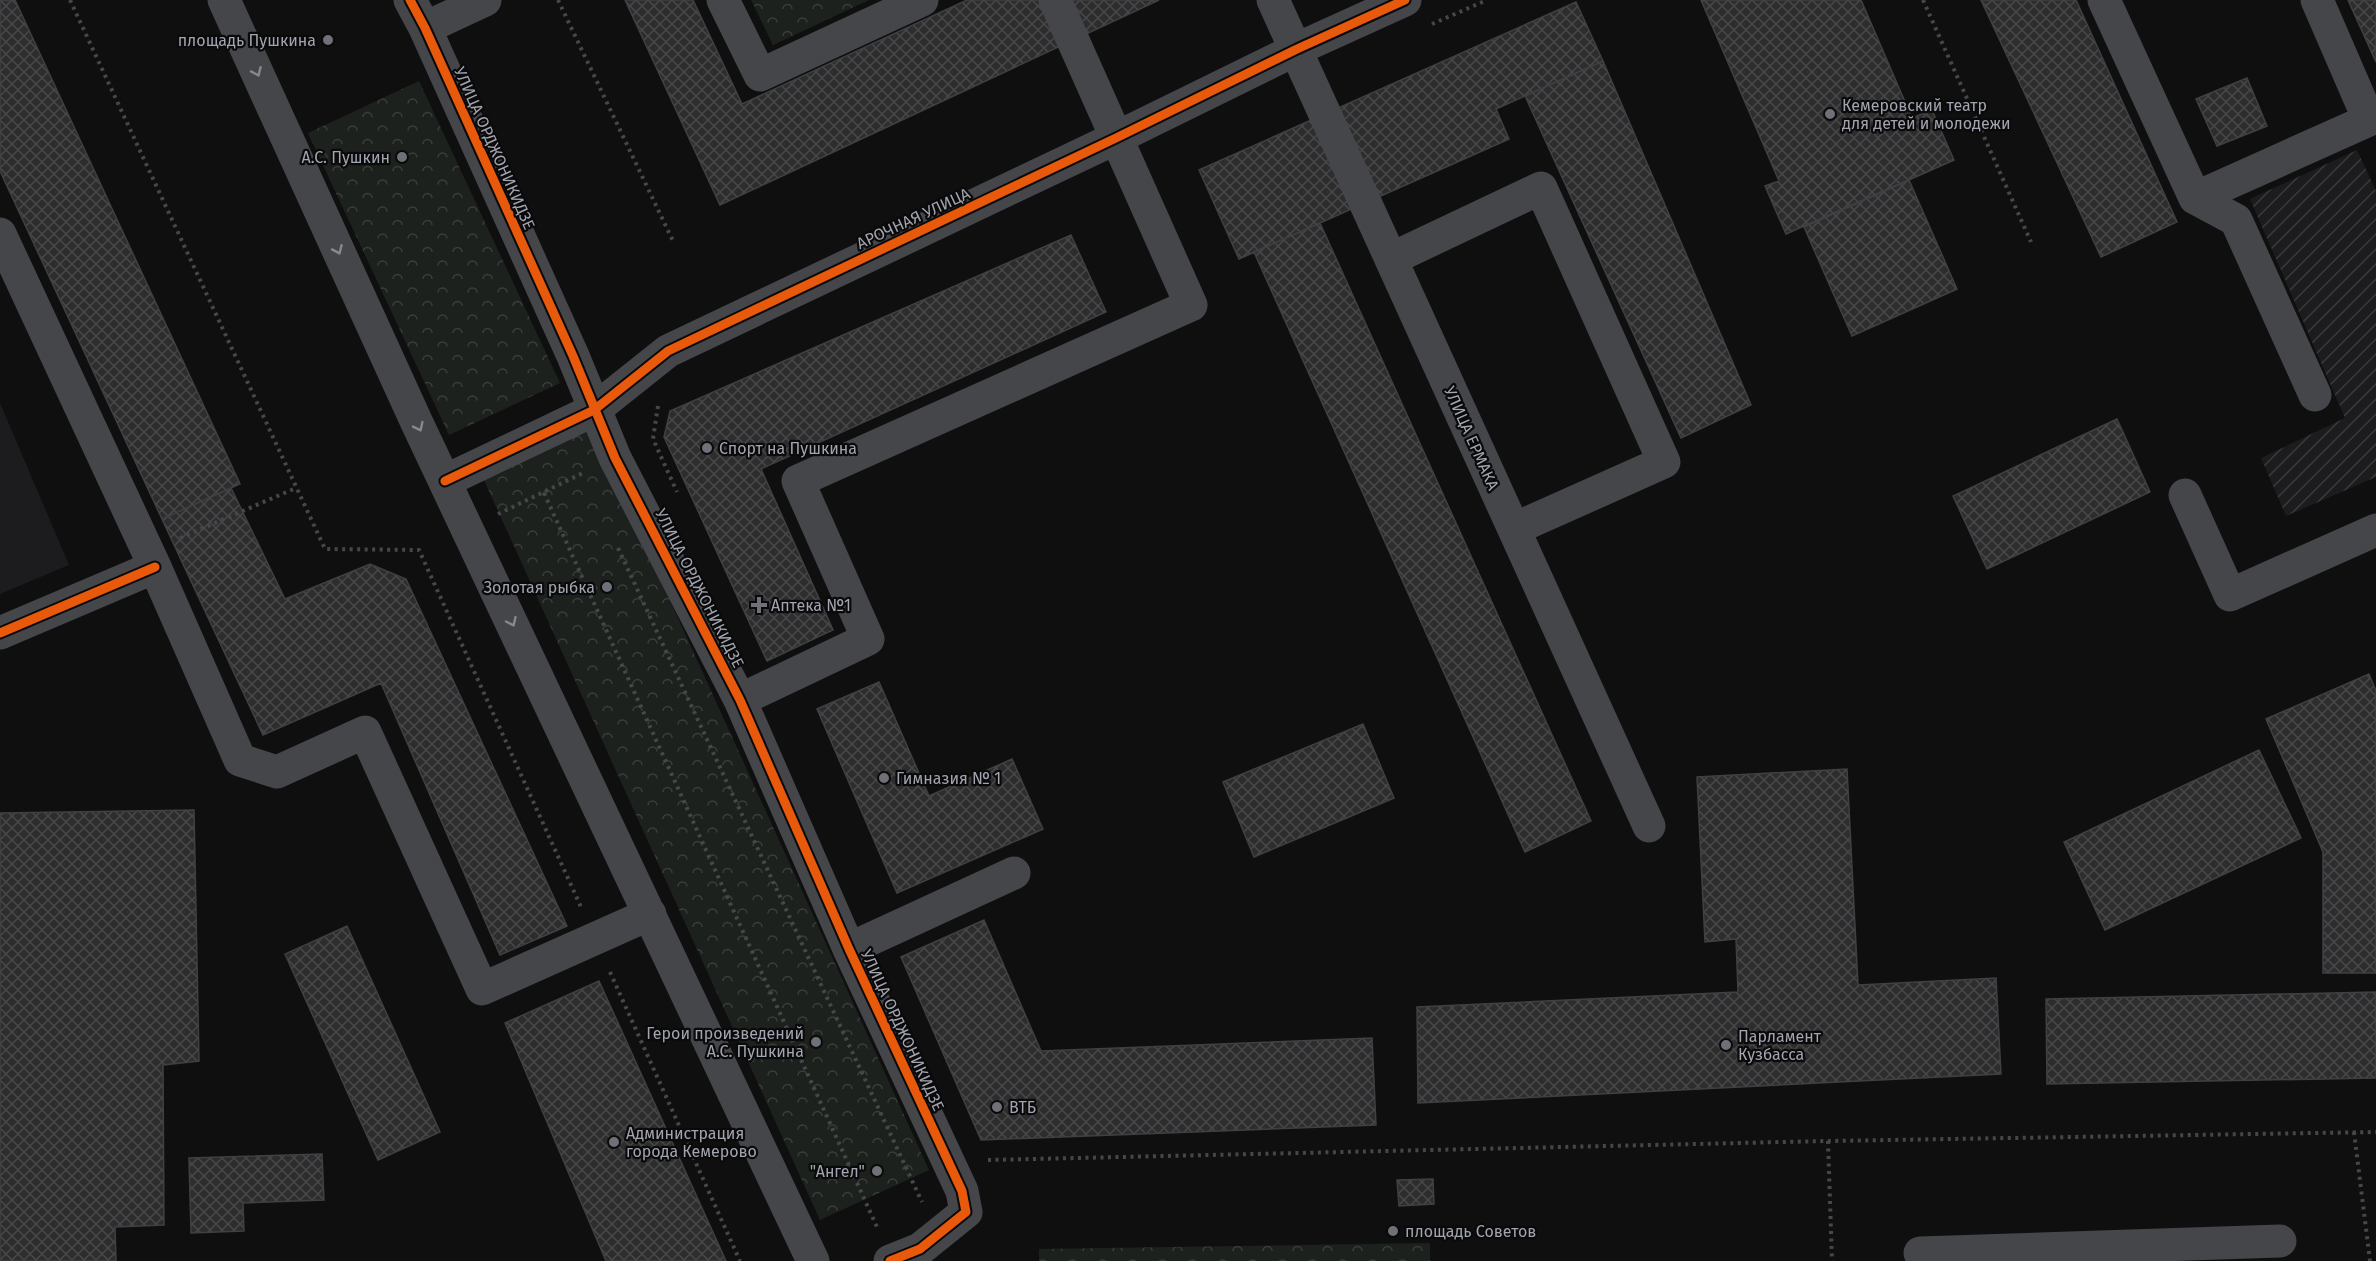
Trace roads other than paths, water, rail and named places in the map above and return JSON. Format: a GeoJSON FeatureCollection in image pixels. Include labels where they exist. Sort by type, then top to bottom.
{"type":"FeatureCollection","features":[{"type":"Feature","properties":{"kind":"street"},"geometry":{"type":"LineString","coordinates":[[224,0],[445,481],[813,1261]]}},
{"type":"Feature","properties":{"kind":"street"},"geometry":{"type":"LineString","coordinates":[[417,14],[485,0]]}},
{"type":"Feature","properties":{"kind":"street"},"geometry":{"type":"LineString","coordinates":[[723,0],[760,75],[922,0]]}},
{"type":"Feature","properties":{"kind":"street"},"geometry":{"type":"LineString","coordinates":[[740,700],[868,639],[798,481],[1191,305],[1055,0]]}},
{"type":"Feature","properties":{"kind":"street","name":"УЛИЦА ЕРМАКА"},"geometry":{"type":"LineString","coordinates":[[1274,0],[1649,826]]}},
{"type":"Feature","properties":{"kind":"street","name":"АРОЧНАЯ УЛИЦА"},"geometry":{"type":"LineString","coordinates":[[445,481],[594,410],[668,351],[1116,138],[1297,49],[1405,0]]}},
{"type":"Feature","properties":{"kind":"street"},"geometry":{"type":"LineString","coordinates":[[2104,0],[2195,198],[2236,220],[2315,395]]}},
{"type":"Feature","properties":{"kind":"street"},"geometry":{"type":"LineString","coordinates":[[2195,198],[2369,120],[2317,0]]}},
{"type":"Feature","properties":{"kind":"street","name":"УЛИЦА ОРДЖОНИКИДЗЕ"},"geometry":{"type":"LineString","coordinates":[[417,14],[573,356],[615,458],[740,700],[849,949],[962,1191],[966,1212],[920,1249],[885,1247]]}},
{"type":"Feature","properties":{"kind":"street"},"geometry":{"type":"LineString","coordinates":[[1392,259],[1541,188],[1664,462],[1514,528]]}},
{"type":"Feature","properties":{"kind":"street"},"geometry":{"type":"LineString","coordinates":[[0,234],[155,567],[240,760],[277,772],[365,732],[482,989],[650,914]]}},
{"type":"Feature","properties":{"kind":"street"},"geometry":{"type":"LineString","coordinates":[[2185,495],[2230,595],[2376,530]]}},
{"type":"Feature","properties":{"kind":"street"},"geometry":{"type":"LineString","coordinates":[[0,633],[155,567]]}},
{"type":"Feature","properties":{"kind":"street"},"geometry":{"type":"LineString","coordinates":[[849,949],[1014,873]]}},
{"type":"Feature","properties":{"kind":"street"},"geometry":{"type":"LineString","coordinates":[[1920,1253],[2211,1252],[2280,1241]]}},
{"type":"Feature","properties":{"kind":"place","name":"площадь Пушкина"},"geometry":{"type":"Point","coordinates":[328,40]}},
{"type":"Feature","properties":{"kind":"place","name":"Кемеровский театр для детей и молодежи"},"geometry":{"type":"Point","coordinates":[1830,114]}},
{"type":"Feature","properties":{"kind":"place","name":"А.С. Пушкин"},"geometry":{"type":"Point","coordinates":[402,157]}},
{"type":"Feature","properties":{"kind":"place","name":"Спорт на Пушкина"},"geometry":{"type":"Point","coordinates":[707,448]}},
{"type":"Feature","properties":{"kind":"place","name":"Золотая рыбка"},"geometry":{"type":"Point","coordinates":[607,587]}},
{"type":"Feature","properties":{"kind":"place","name":"Аптека №1"},"geometry":{"type":"Point","coordinates":[759,605]}},
{"type":"Feature","properties":{"kind":"place","name":"Гимназия № 1"},"geometry":{"type":"Point","coordinates":[884,778]}},
{"type":"Feature","properties":{"kind":"place","name":"Герои произведений А.С. Пушкина"},"geometry":{"type":"Point","coordinates":[816,1042]}},
{"type":"Feature","properties":{"kind":"place","name":"Парламент Кузбасса"},"geometry":{"type":"Point","coordinates":[1726,1045]}},
{"type":"Feature","properties":{"kind":"place","name":"ВТБ"},"geometry":{"type":"Point","coordinates":[997,1107]}},
{"type":"Feature","properties":{"kind":"place","name":"Администрация города Кемерово"},"geometry":{"type":"Point","coordinates":[614,1142]}},
{"type":"Feature","properties":{"kind":"place","name":"\"Ангел\""},"geometry":{"type":"Point","coordinates":[877,1171]}},
{"type":"Feature","properties":{"kind":"place","name":"площадь Советов"},"geometry":{"type":"Point","coordinates":[1393,1231]}}]}
